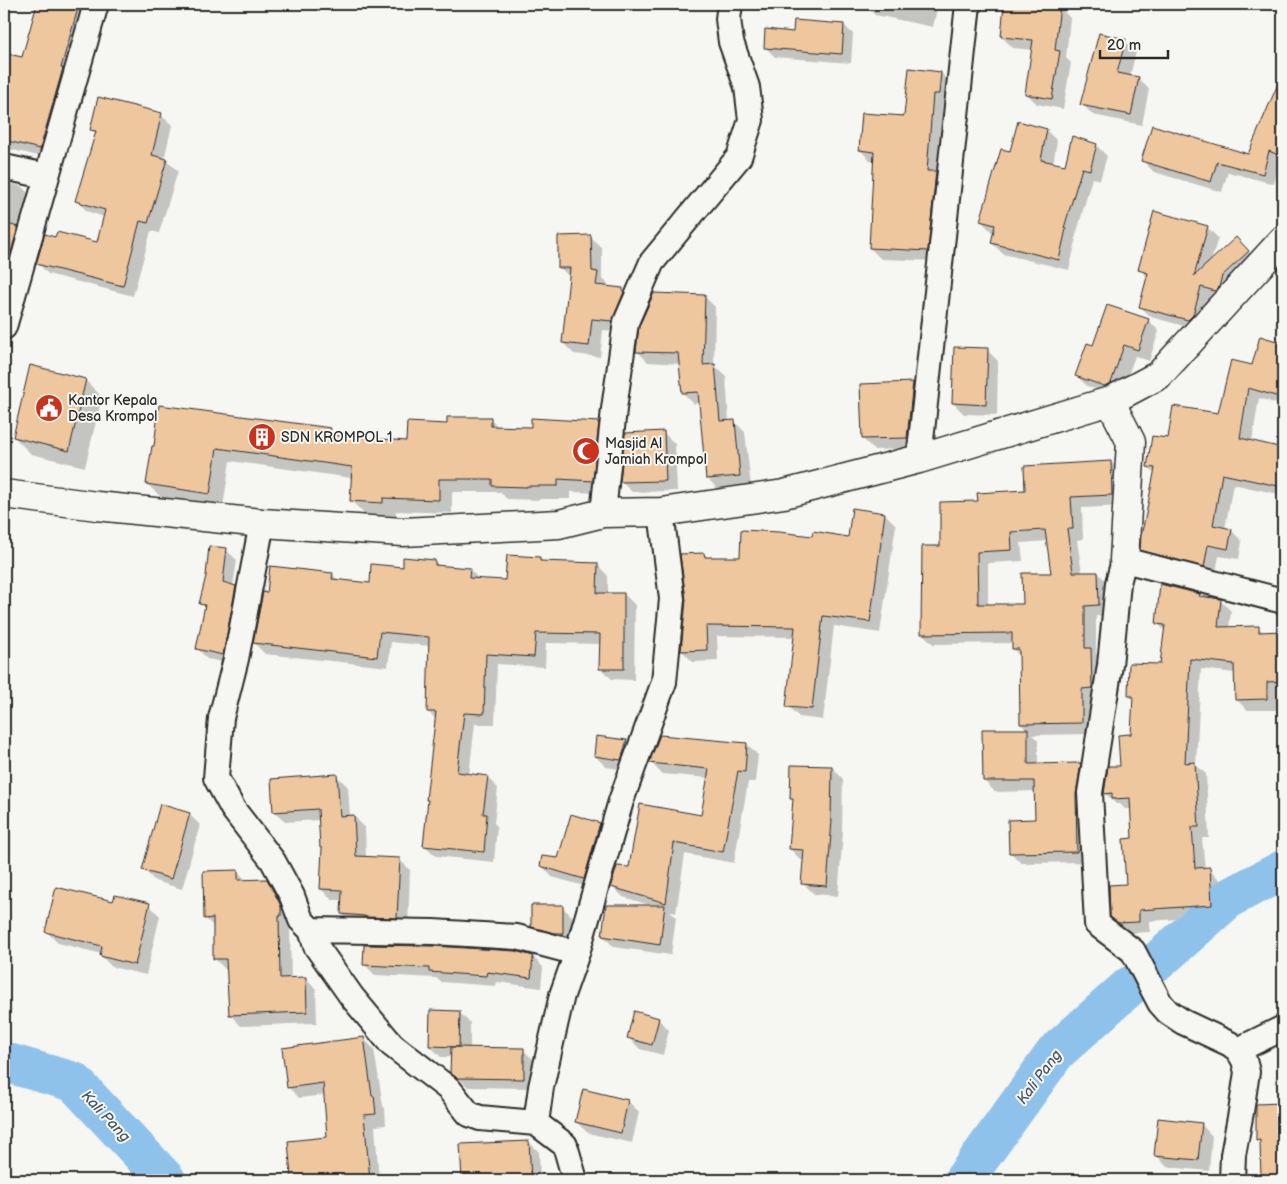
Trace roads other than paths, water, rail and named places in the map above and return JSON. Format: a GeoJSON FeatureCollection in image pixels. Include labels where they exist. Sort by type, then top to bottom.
{"type":"FeatureCollection","features":[{"type":"Feature","properties":{"kind":"street"},"geometry":{"type":"LineString","coordinates":[[4,327],[96,4]]}},
{"type":"Feature","properties":{"kind":"street"},"geometry":{"type":"LineString","coordinates":[[603,513],[626,322],[652,262],[739,157],[751,120],[747,87],[731,42],[728,19],[730,4]]}},
{"type":"Feature","properties":{"kind":"street"},"geometry":{"type":"LineString","coordinates":[[919,460],[968,4]]}},
{"type":"Feature","properties":{"kind":"street"},"geometry":{"type":"LineString","coordinates":[[4,167],[46,176]]}},
{"type":"Feature","properties":{"kind":"street"},"geometry":{"type":"LineString","coordinates":[[4,494],[97,506],[262,523],[403,532],[559,524],[603,513],[661,512],[784,494],[919,460],[1110,401],[1159,374],[1283,240]]}},
{"type":"Feature","properties":{"kind":"street"},"geometry":{"type":"LineString","coordinates":[[1110,401],[1131,442],[1124,560],[1118,583],[1110,666],[1090,793],[1097,924],[1133,951],[1160,1004],[1168,1012],[1230,1044],[1238,1050],[1244,1060],[1247,1072],[1233,1155],[1232,1180]]}},
{"type":"Feature","properties":{"kind":"street"},"geometry":{"type":"LineString","coordinates":[[536,1123],[541,1087],[562,994],[577,953],[622,801],[664,682],[672,598],[661,512]]}},
{"type":"Feature","properties":{"kind":"street"},"geometry":{"type":"LineString","coordinates":[[262,523],[236,659],[221,718],[216,778],[233,809],[273,861],[292,896],[301,920],[310,930],[316,946],[347,990],[392,1045],[448,1089],[469,1114],[480,1118],[536,1123],[566,1145],[575,1180]]}},
{"type":"Feature","properties":{"kind":"street"},"geometry":{"type":"LineString","coordinates":[[1124,560],[1283,601]]}},
{"type":"Feature","properties":{"kind":"street"},"geometry":{"type":"LineString","coordinates":[[310,930],[433,932],[517,937],[577,953]]}},
{"type":"Feature","properties":{"kind":"street"},"geometry":{"type":"LineString","coordinates":[[1238,1050],[1283,1028]]}},
{"type":"Feature","properties":{"kind":"waterway","name":"Kali Pang"},"geometry":{"type":"LineString","coordinates":[[1158,961],[1229,898],[1283,870]]}},
{"type":"Feature","properties":{"kind":"waterway","name":"Kali Pang"},"geometry":{"type":"LineString","coordinates":[[964,1180],[1056,1052],[1130,986]]}},
{"type":"Feature","properties":{"kind":"waterway","name":"Kali Pang"},"geometry":{"type":"LineString","coordinates":[[4,1064],[8,1063],[74,1082],[166,1180]]}},
{"type":"Feature","properties":{"kind":"place","name":"Kantor Kepala Desa Krompol"},"geometry":{"type":"Point","coordinates":[49,408]}},
{"type":"Feature","properties":{"kind":"place","name":"SDN KROMPOL 1"},"geometry":{"type":"Point","coordinates":[262,437]}},
{"type":"Feature","properties":{"kind":"place","name":"Masjid Al Jamiah Krompol"},"geometry":{"type":"Point","coordinates":[586,451]}}]}
